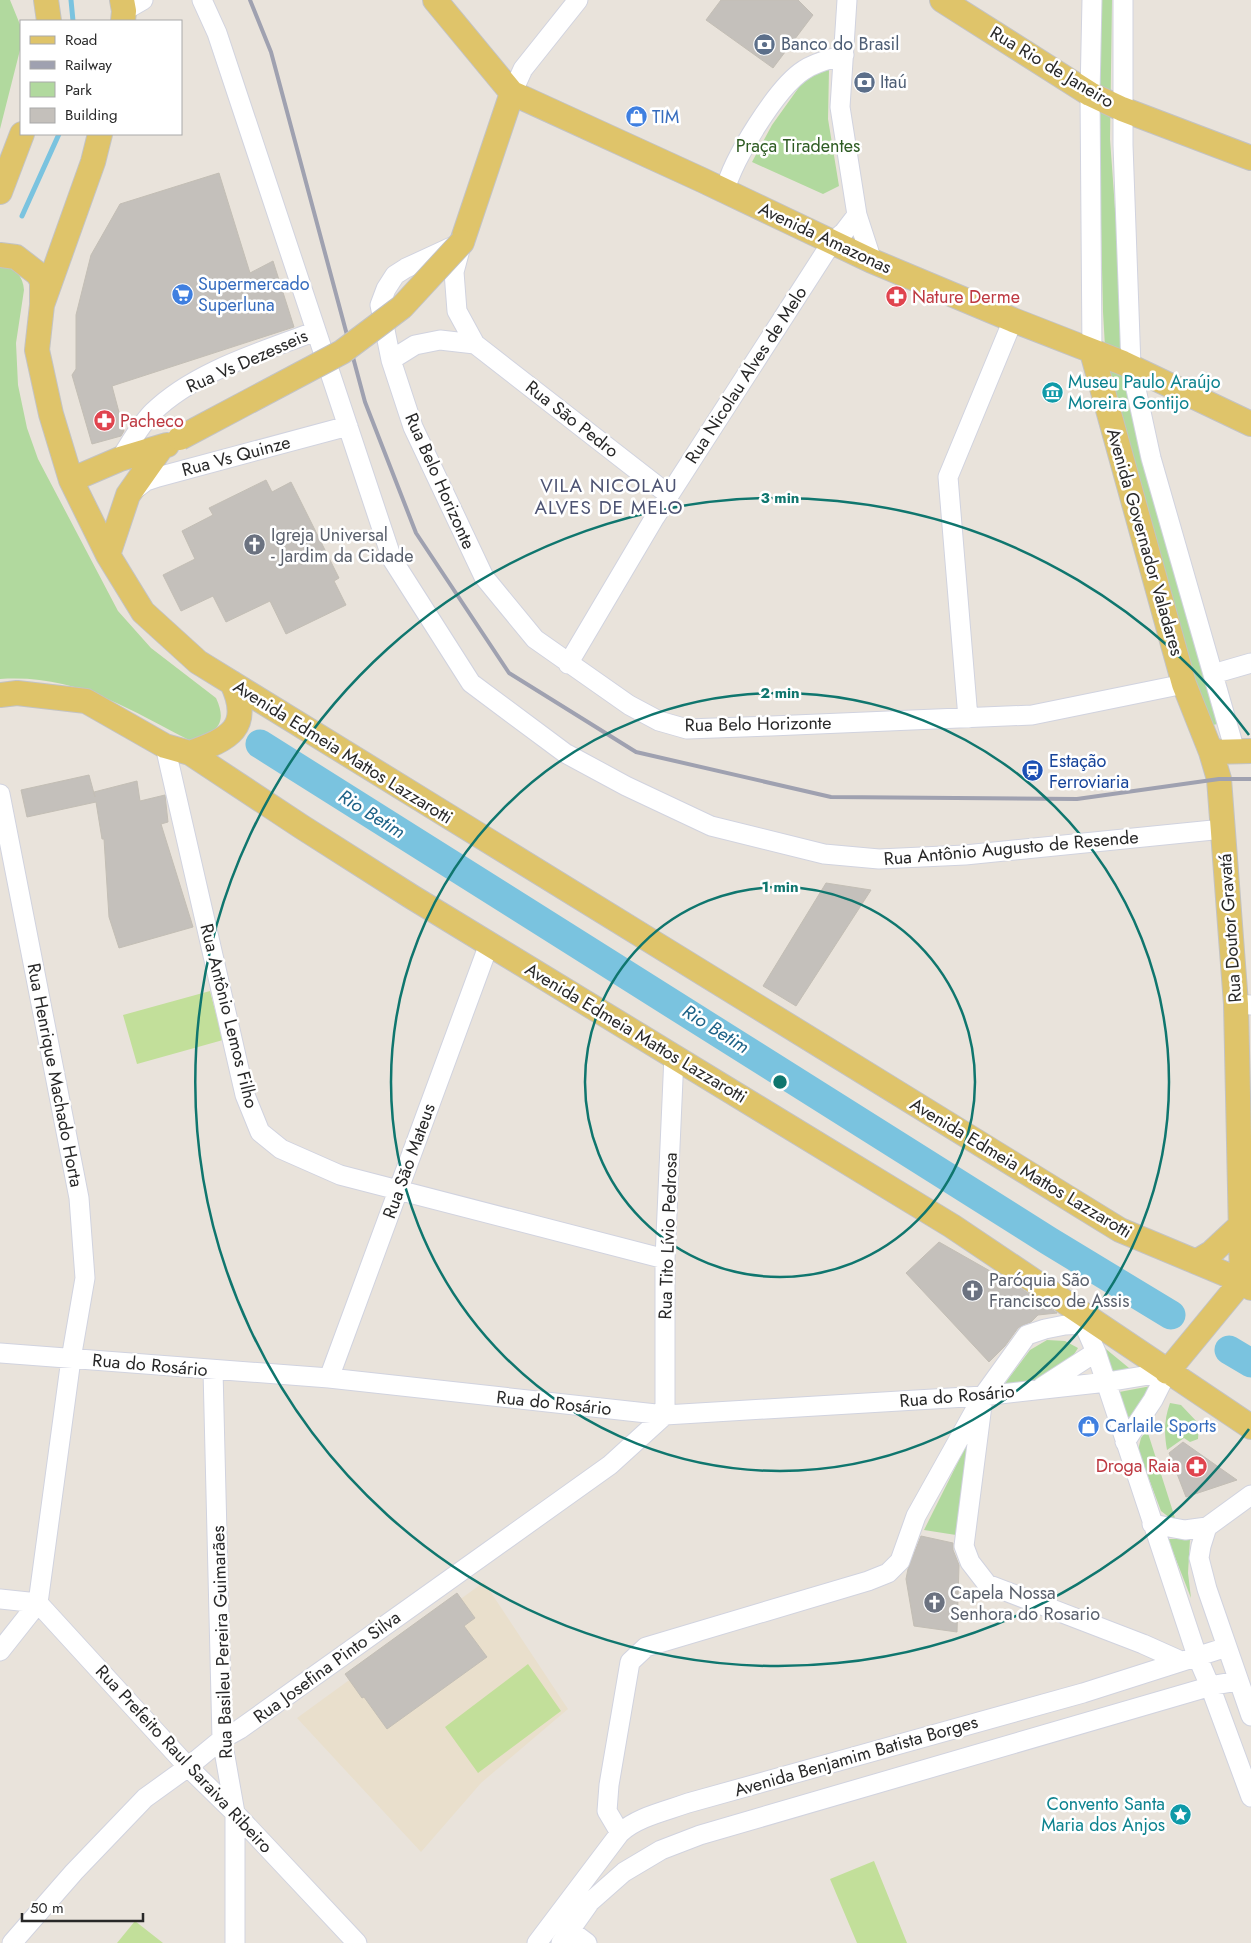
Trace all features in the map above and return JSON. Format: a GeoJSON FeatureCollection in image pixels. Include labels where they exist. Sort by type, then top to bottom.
{"type":"FeatureCollection","features":[{"type":"Feature","properties":{"kind":"main road"},"geometry":{"type":"LineString","coordinates":[[46,0],[49,20]]}},
{"type":"Feature","properties":{"kind":"main road","name":"Avenida Amazonas"},"geometry":{"type":"LineString","coordinates":[[435,0],[512,93],[726,191],[872,261],[1013,320],[1131,366],[1251,424]]}},
{"type":"Feature","properties":{"kind":"main road","name":"Rua Rio de Janeiro"},"geometry":{"type":"LineString","coordinates":[[942,0],[1090,94],[1122,109],[1251,158]]}},
{"type":"Feature","properties":{"kind":"main road"},"geometry":{"type":"LineString","coordinates":[[71,480],[120,459],[170,443],[342,352],[402,307],[462,242],[512,93]]}},
{"type":"Feature","properties":{"kind":"main road"},"geometry":{"type":"LineString","coordinates":[[0,192],[22,135]]}},
{"type":"Feature","properties":{"kind":"main road"},"geometry":{"type":"LineString","coordinates":[[42,305],[93,162],[100,135]]}},
{"type":"Feature","properties":{"kind":"main road"},"geometry":{"type":"LineString","coordinates":[[0,255],[16,257],[38,274],[42,281],[42,305]]}},
{"type":"Feature","properties":{"kind":"main road","name":"Avenida Edmeia Mattos Lazzarotti"},"geometry":{"type":"LineString","coordinates":[[42,305],[37,350],[51,414],[71,480],[108,555],[143,612],[198,662],[1120,1230],[1247,1285]]}},
{"type":"Feature","properties":{"kind":"main road","name":"Avenida Governador Valadares"},"geometry":{"type":"LineString","coordinates":[[1092,352],[1184,684],[1210,752]]}},
{"type":"Feature","properties":{"kind":"main road"},"geometry":{"type":"LineString","coordinates":[[108,555],[128,495],[170,443]]}},
{"type":"Feature","properties":{"kind":"main road"},"geometry":{"type":"LineString","coordinates":[[190,753],[208,747],[233,733],[240,711],[238,697],[232,683]]}},
{"type":"Feature","properties":{"kind":"main road","name":"Avenida Edmeia Mattos Lazzarotti"},"geometry":{"type":"LineString","coordinates":[[0,696],[17,693],[86,701],[165,746],[190,753],[302,827],[489,944],[952,1226],[1082,1318],[1251,1427]]}},
{"type":"Feature","properties":{"kind":"main road"},"geometry":{"type":"LineString","coordinates":[[1210,752],[1243,751]]}},
{"type":"Feature","properties":{"kind":"main road","name":"Rua Doutor Gravatá"},"geometry":{"type":"LineString","coordinates":[[1210,752],[1219,779],[1243,1005],[1241,1225],[1247,1285]]}},
{"type":"Feature","properties":{"kind":"main road"},"geometry":{"type":"LineString","coordinates":[[1196,1262],[1212,1253],[1241,1225]]}},
{"type":"Feature","properties":{"kind":"main road"},"geometry":{"type":"LineString","coordinates":[[1166,1372],[1247,1285]]}},
{"type":"Feature","properties":{"kind":"street","name":"Rua Antônio Augusto de Resende"},"geometry":{"type":"LineString","coordinates":[[202,0],[217,33],[392,559],[471,683],[565,753],[626,786],[711,826],[824,854],[879,859],[965,855],[1223,829]]}},
{"type":"Feature","properties":{"kind":"street"},"geometry":{"type":"LineString","coordinates":[[512,93],[523,69],[578,0]]}},
{"type":"Feature","properties":{"kind":"street"},"geometry":{"type":"LineString","coordinates":[[847,0],[840,107],[857,215],[872,261]]}},
{"type":"Feature","properties":{"kind":"street","name":"Avenida Governador Valadares"},"geometry":{"type":"LineString","coordinates":[[1092,0],[1090,94],[1092,352]]}},
{"type":"Feature","properties":{"kind":"street","name":"Avenida Governador Valadares"},"geometry":{"type":"LineString","coordinates":[[1123,0],[1122,109],[1131,366],[1151,458],[1213,674],[1243,751]]}},
{"type":"Feature","properties":{"kind":"street"},"geometry":{"type":"LineString","coordinates":[[726,191],[731,172],[748,139],[777,98],[795,77],[805,69],[844,55]]}},
{"type":"Feature","properties":{"kind":"street","name":"Rua Nicolau Alves de Melo"},"geometry":{"type":"LineString","coordinates":[[568,664],[669,495],[832,242],[844,232],[857,215]]}},
{"type":"Feature","properties":{"kind":"street","name":"Rua São Pedro"},"geometry":{"type":"LineString","coordinates":[[462,242],[454,272],[457,311],[475,344],[669,495]]}},
{"type":"Feature","properties":{"kind":"street","name":"Rua Belo Horizonte"},"geometry":{"type":"LineString","coordinates":[[462,242],[395,275],[386,289],[380,304],[391,360],[414,428],[484,577],[535,639],[629,706],[659,721],[687,729],[968,718],[1032,715],[1184,684]]}},
{"type":"Feature","properties":{"kind":"street"},"geometry":{"type":"LineString","coordinates":[[968,718],[948,477],[1013,320]]}},
{"type":"Feature","properties":{"kind":"street","name":"Rua Vs Dezesseis"},"geometry":{"type":"LineString","coordinates":[[120,459],[152,413],[176,393],[211,373],[316,331]]}},
{"type":"Feature","properties":{"kind":"street"},"geometry":{"type":"LineString","coordinates":[[391,360],[415,345],[440,340],[475,344]]}},
{"type":"Feature","properties":{"kind":"street","name":"Rua Vs Quinze"},"geometry":{"type":"LineString","coordinates":[[128,495],[146,481],[158,477],[348,426]]}},
{"type":"Feature","properties":{"kind":"street"},"geometry":{"type":"LineString","coordinates":[[1213,674],[1251,663]]}},
{"type":"Feature","properties":{"kind":"street","name":"Rua Antônio Lemos Filho"},"geometry":{"type":"LineString","coordinates":[[165,746],[245,1095],[260,1132],[281,1149],[340,1175],[665,1259]]}},
{"type":"Feature","properties":{"kind":"street","name":"Rua Henrique Machado Horta"},"geometry":{"type":"LineString","coordinates":[[0,794],[79,1198],[84,1278],[71,1359],[38,1603]]}},
{"type":"Feature","properties":{"kind":"street","name":"Rua São Mateus"},"geometry":{"type":"LineString","coordinates":[[329,1378],[489,944]]}},
{"type":"Feature","properties":{"kind":"street","name":"Rua Tito Lívio Pedrosa"},"geometry":{"type":"LineString","coordinates":[[665,1415],[665,1259],[674,1056]]}},
{"type":"Feature","properties":{"kind":"street"},"geometry":{"type":"LineString","coordinates":[[620,1833],[607,1811],[609,1785],[630,1662],[646,1647],[868,1581],[888,1572],[900,1561],[916,1516],[983,1396],[1027,1336],[1082,1318],[1096,1352],[1152,1524],[1189,1659],[1210,1686],[1251,1797]]}},
{"type":"Feature","properties":{"kind":"street"},"geometry":{"type":"LineString","coordinates":[[1039,1388],[1096,1352]]}},
{"type":"Feature","properties":{"kind":"street","name":"Rua do Rosário"},"geometry":{"type":"LineString","coordinates":[[0,1353],[329,1378],[665,1415],[983,1396],[1039,1388],[1106,1382],[1166,1372]]}},
{"type":"Feature","properties":{"kind":"street","name":"Rua Basileu Pereira Guimarães"},"geometry":{"type":"LineString","coordinates":[[213,1370],[222,1739],[235,1813],[235,1943]]}},
{"type":"Feature","properties":{"kind":"street"},"geometry":{"type":"LineString","coordinates":[[1125,1442],[1153,1400],[1166,1372]]}},
{"type":"Feature","properties":{"kind":"street"},"geometry":{"type":"LineString","coordinates":[[983,1396],[964,1546],[970,1562],[987,1584],[1144,1644],[1189,1659]]}},
{"type":"Feature","properties":{"kind":"street","name":"Rua Josefina Pinto Silva"},"geometry":{"type":"LineString","coordinates":[[12,1943],[74,1872],[145,1798],[188,1767],[222,1739],[240,1730],[610,1465],[665,1415]]}},
{"type":"Feature","properties":{"kind":"street"},"geometry":{"type":"LineString","coordinates":[[1152,1524],[1186,1530],[1207,1527],[1251,1495]]}},
{"type":"Feature","properties":{"kind":"street"},"geometry":{"type":"LineString","coordinates":[[1207,1527],[1199,1558],[1207,1589],[1251,1716]]}},
{"type":"Feature","properties":{"kind":"street"},"geometry":{"type":"LineString","coordinates":[[0,1599],[38,1603]]}},
{"type":"Feature","properties":{"kind":"street"},"geometry":{"type":"LineString","coordinates":[[0,1651],[38,1603]]}},
{"type":"Feature","properties":{"kind":"street","name":"Rua Prefeito Raul Saraiva Ribeiro"},"geometry":{"type":"LineString","coordinates":[[38,1603],[188,1767],[235,1813],[357,1943]]}},
{"type":"Feature","properties":{"kind":"street","name":"Avenida Benjamim Batista Borges"},"geometry":{"type":"LineString","coordinates":[[537,1943],[620,1833],[626,1828],[655,1815],[688,1803],[1083,1693],[1227,1647]]}},
{"type":"Feature","properties":{"kind":"street","name":"Avenida Benjamim Batista Borges"},"geometry":{"type":"LineString","coordinates":[[566,1937],[590,1902],[624,1872],[660,1850],[700,1835],[1210,1686],[1238,1681]]}},
{"type":"Feature","properties":{"kind":"street"},"geometry":{"type":"LineString","coordinates":[[566,1937],[587,1943]]}},
{"type":"Feature","properties":{"kind":"shaded area"},"geometry":{"type":"Polygon","coordinates":[[[484,1582],[568,1709],[481,1783],[421,1852],[297,1718],[484,1582]]]}},
{"type":"Feature","properties":{"kind":"green space"},"geometry":{"type":"Polygon","coordinates":[[[0,0],[10,0],[20,25],[20,50],[0,129],[0,0]]]}},
{"type":"Feature","properties":{"kind":"green space"},"geometry":{"type":"Polygon","coordinates":[[[1099,0],[1112,0],[1110,139],[1128,390],[1223,723],[1207,726],[1107,382],[1103,312],[1100,179],[1099,0]]]}},
{"type":"Feature","properties":{"kind":"green space","name":"Praça Tiradentes"},"geometry":{"type":"Polygon","coordinates":[[[829,70],[828,119],[839,186],[823,194],[752,162],[772,125],[807,76],[829,70]]]}},
{"type":"Feature","properties":{"kind":"green space"},"geometry":{"type":"Polygon","coordinates":[[[0,266],[10,268],[17,273],[22,280],[24,290],[16,343],[18,385],[27,428],[38,459],[118,611],[151,648],[216,698],[220,708],[220,722],[217,727],[206,735],[191,741],[122,706],[77,688],[53,682],[27,679],[0,679],[0,266]]]}},
{"type":"Feature","properties":{"kind":"green space"},"geometry":{"type":"Polygon","coordinates":[[[210,991],[223,1040],[137,1064],[123,1015],[210,991]]]}},
{"type":"Feature","properties":{"kind":"green space"},"geometry":{"type":"Polygon","coordinates":[[[1047,1340],[1065,1341],[1078,1348],[1064,1365],[1054,1371],[1000,1390],[1030,1350],[1047,1340]]]}},
{"type":"Feature","properties":{"kind":"green space"},"geometry":{"type":"Polygon","coordinates":[[[1095,1340],[1129,1368],[1108,1373],[1095,1340]]]}},
{"type":"Feature","properties":{"kind":"green space"},"geometry":{"type":"Polygon","coordinates":[[[1151,1386],[1127,1424],[1114,1393],[1151,1386]]]}},
{"type":"Feature","properties":{"kind":"green space"},"geometry":{"type":"Polygon","coordinates":[[[1170,1403],[1181,1405],[1199,1424],[1198,1439],[1190,1442],[1184,1438],[1167,1450],[1165,1426],[1170,1403]]]}},
{"type":"Feature","properties":{"kind":"green space"},"geometry":{"type":"Polygon","coordinates":[[[1147,1430],[1175,1518],[1170,1518],[1161,1511],[1138,1450],[1141,1438],[1147,1430]]]}},
{"type":"Feature","properties":{"kind":"green space"},"geometry":{"type":"Polygon","coordinates":[[[970,1438],[956,1535],[924,1530],[970,1438]]]}},
{"type":"Feature","properties":{"kind":"green space"},"geometry":{"type":"Polygon","coordinates":[[[1168,1539],[1190,1539],[1188,1573],[1191,1598],[1168,1539]]]}},
{"type":"Feature","properties":{"kind":"green space"},"geometry":{"type":"Polygon","coordinates":[[[528,1664],[561,1711],[478,1773],[445,1727],[528,1664]]]}},
{"type":"Feature","properties":{"kind":"green space"},"geometry":{"type":"Polygon","coordinates":[[[874,1861],[907,1943],[857,1943],[830,1879],[874,1861]]]}},
{"type":"Feature","properties":{"kind":"green space"},"geometry":{"type":"Polygon","coordinates":[[[135,1921],[163,1943],[117,1943],[135,1921]]]}},
{"type":"Feature","properties":{"kind":"building","name":"Banco do Brasil"},"geometry":{"type":"Polygon","coordinates":[[[721,0],[798,0],[813,15],[773,68],[706,20],[721,0]]]}},
{"type":"Feature","properties":{"kind":"building","name":"Supermercado Superluna"},"geometry":{"type":"Polygon","coordinates":[[[219,173],[250,273],[273,261],[294,327],[112,386],[124,431],[121,436],[92,444],[72,375],[76,369],[76,315],[91,255],[120,204],[219,173]]]}},
{"type":"Feature","properties":{"kind":"building","name":"Igreja Universal - Jardim da Cidade"},"geometry":{"type":"Polygon","coordinates":[[[266,480],[272,492],[291,482],[339,578],[334,581],[346,605],[286,634],[270,601],[226,622],[213,596],[181,611],[163,575],[195,559],[182,531],[213,515],[209,508],[266,480]]]}},
{"type":"Feature","properties":{"kind":"building"},"geometry":{"type":"Polygon","coordinates":[[[89,775],[95,797],[94,792],[137,781],[140,801],[165,795],[168,822],[161,824],[193,927],[119,948],[109,917],[104,839],[102,839],[96,802],[27,817],[21,790],[89,775]]]}},
{"type":"Feature","properties":{"kind":"building"},"geometry":{"type":"Polygon","coordinates":[[[826,883],[871,890],[796,1006],[763,986],[826,883]]]}},
{"type":"Feature","properties":{"kind":"building","name":"Paróquia São Francisco de Assis"},"geometry":{"type":"Polygon","coordinates":[[[939,1242],[1020,1288],[1057,1313],[1038,1315],[1031,1322],[1018,1328],[1005,1346],[989,1362],[906,1273],[939,1242]]]}},
{"type":"Feature","properties":{"kind":"building","name":"Droga Raia"},"geometry":{"type":"Polygon","coordinates":[[[1183,1442],[1237,1480],[1186,1497],[1169,1453],[1183,1442]]]}},
{"type":"Feature","properties":{"kind":"building","name":"Capela Nossa Senhora do Rosario"},"geometry":{"type":"Polygon","coordinates":[[[921,1536],[953,1543],[953,1550],[959,1565],[957,1632],[914,1626],[906,1579],[921,1536]]]}},
{"type":"Feature","properties":{"kind":"building"},"geometry":{"type":"Polygon","coordinates":[[[457,1593],[475,1618],[464,1626],[487,1657],[387,1729],[345,1674],[457,1593]]]}},
{"type":"Feature","properties":{"kind":"waterway"},"geometry":{"type":"LineString","coordinates":[[71,0],[73,20]]}},
{"type":"Feature","properties":{"kind":"waterway"},"geometry":{"type":"LineString","coordinates":[[22,216],[59,135]]}},
{"type":"Feature","properties":{"kind":"waterway","name":"Rio Betim"},"geometry":{"type":"LineString","coordinates":[[260,744],[1049,1241],[1171,1315]]}},
{"type":"Feature","properties":{"kind":"waterway","name":"Rio Betim"},"geometry":{"type":"LineString","coordinates":[[1229,1350],[1251,1363]]}},
{"type":"Feature","properties":{"kind":"railway"},"geometry":{"type":"LineString","coordinates":[[250,0],[271,52],[365,402],[416,533],[509,673],[636,752],[831,797],[1077,799],[1219,779],[1251,779]]}},
{"type":"Feature","properties":{"kind":"place","name":"Banco do Brasil"},"geometry":{"type":"Point","coordinates":[765,44]}},
{"type":"Feature","properties":{"kind":"place","name":"Itaú"},"geometry":{"type":"Point","coordinates":[864,82]}},
{"type":"Feature","properties":{"kind":"place","name":"TIM"},"geometry":{"type":"Point","coordinates":[636,117]}},
{"type":"Feature","properties":{"kind":"place","name":"Supermercado Superluna"},"geometry":{"type":"Point","coordinates":[182,294]}},
{"type":"Feature","properties":{"kind":"place","name":"Nature Derme"},"geometry":{"type":"Point","coordinates":[896,297]}},
{"type":"Feature","properties":{"kind":"place","name":"Museu Paulo Araújo Moreira Gontijo"},"geometry":{"type":"Point","coordinates":[1052,392]}},
{"type":"Feature","properties":{"kind":"place","name":"Pacheco"},"geometry":{"type":"Point","coordinates":[104,421]}},
{"type":"Feature","properties":{"kind":"place","name":"Igreja Universal - Jardim da Cidade"},"geometry":{"type":"Point","coordinates":[255,545]}},
{"type":"Feature","properties":{"kind":"place","name":"Estação Ferroviaria"},"geometry":{"type":"Point","coordinates":[1033,771]}},
{"type":"Feature","properties":{"kind":"place","name":"Paróquia São Francisco de Assis"},"geometry":{"type":"Point","coordinates":[973,1290]}},
{"type":"Feature","properties":{"kind":"place","name":"Carlaile Sports"},"geometry":{"type":"Point","coordinates":[1089,1426]}},
{"type":"Feature","properties":{"kind":"place","name":"Droga Raia"},"geometry":{"type":"Point","coordinates":[1196,1466]}},
{"type":"Feature","properties":{"kind":"place","name":"Capela Nossa Senhora do Rosario"},"geometry":{"type":"Point","coordinates":[934,1603]}},
{"type":"Feature","properties":{"kind":"place","name":"Convento Santa Maria dos Anjos"},"geometry":{"type":"Point","coordinates":[1181,1814]}},
{"type":"Feature","properties":{"kind":"district","name":"VILA NICOLAU ALVES DE MELO"},"geometry":{"type":"Point","coordinates":[609,496]}}]}
